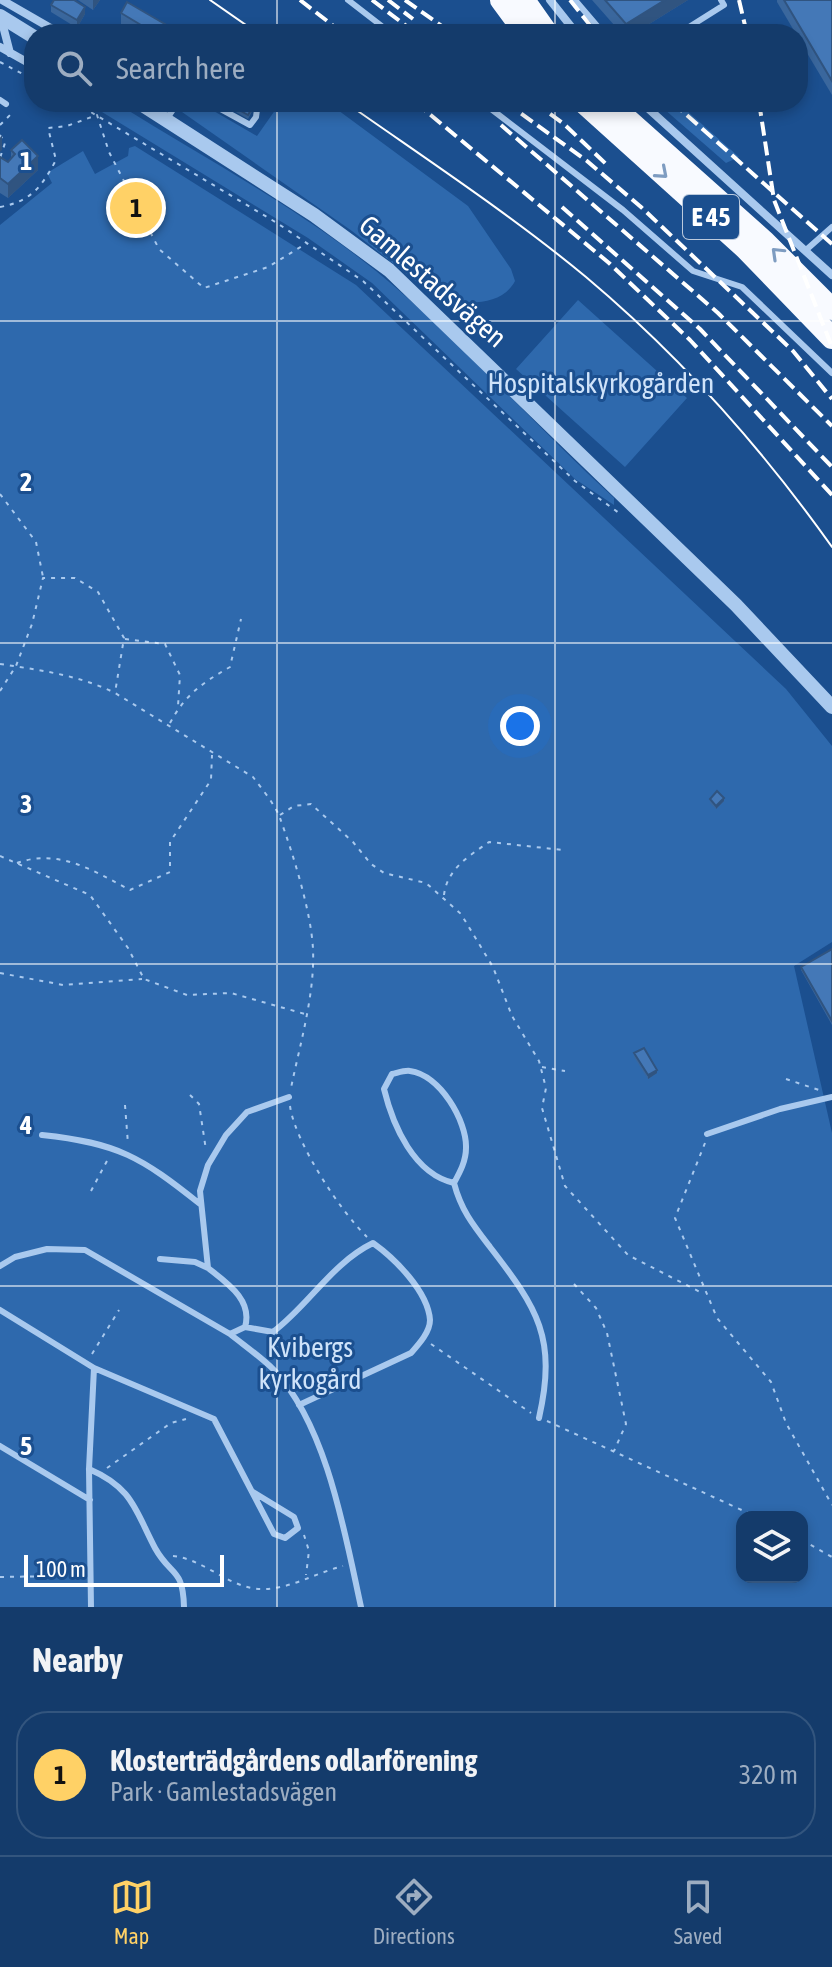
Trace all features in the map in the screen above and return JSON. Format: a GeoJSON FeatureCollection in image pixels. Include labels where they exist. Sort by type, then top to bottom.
{"type":"FeatureCollection","features":[{"type":"Feature","properties":{"kind":"highway"},"geometry":{"type":"LineString","coordinates":[[501,0],[519,24]]}},
{"type":"Feature","properties":{"kind":"highway"},"geometry":{"type":"LineString","coordinates":[[524,0],[541,24]]}},
{"type":"Feature","properties":{"kind":"highway","name":"E 45"},"geometry":{"type":"LineString","coordinates":[[594,112],[746,249],[832,338]]}},
{"type":"Feature","properties":{"kind":"highway","name":"E 45"},"geometry":{"type":"LineString","coordinates":[[619,112],[765,242],[832,309]]}},
{"type":"Feature","properties":{"kind":"street"},"geometry":{"type":"LineString","coordinates":[[2,0],[44,24]]}},
{"type":"Feature","properties":{"kind":"street"},"geometry":{"type":"LineString","coordinates":[[550,0],[569,24]]}},
{"type":"Feature","properties":{"kind":"street"},"geometry":{"type":"LineString","coordinates":[[0,17],[24,31]]}},
{"type":"Feature","properties":{"kind":"street"},"geometry":{"type":"LineString","coordinates":[[0,17],[10,53]]}},
{"type":"Feature","properties":{"kind":"street"},"geometry":{"type":"LineString","coordinates":[[0,47],[24,61]]}},
{"type":"Feature","properties":{"kind":"street","name":"Gamlestadsvägen"},"geometry":{"type":"LineString","coordinates":[[154,112],[314,215],[400,280],[726,595],[832,707]]}},
{"type":"Feature","properties":{"kind":"street"},"geometry":{"type":"LineString","coordinates":[[652,112],[832,275]]}},
{"type":"Feature","properties":{"kind":"lane"},"geometry":{"type":"LineString","coordinates":[[348,0],[379,24]]}},
{"type":"Feature","properties":{"kind":"lane"},"geometry":{"type":"LineString","coordinates":[[575,0],[595,24]]}},
{"type":"Feature","properties":{"kind":"lane"},"geometry":{"type":"LineString","coordinates":[[694,24],[724,5],[721,0]]}},
{"type":"Feature","properties":{"kind":"lane"},"geometry":{"type":"LineString","coordinates":[[166,120],[171,112]]}},
{"type":"Feature","properties":{"kind":"lane"},"geometry":{"type":"LineString","coordinates":[[226,112],[250,125],[257,112]]}},
{"type":"Feature","properties":{"kind":"lane"},"geometry":{"type":"LineString","coordinates":[[495,112],[623,210],[693,271],[742,287],[832,373]]}},
{"type":"Feature","properties":{"kind":"lane"},"geometry":{"type":"LineString","coordinates":[[806,250],[832,227]]}},
{"type":"Feature","properties":{"kind":"lane"},"geometry":{"type":"LineString","coordinates":[[454,1183],[438,1180],[403,1140],[384,1089],[392,1074],[410,1070],[428,1079],[445,1095],[456,1113],[466,1146],[462,1169],[454,1183],[461,1210],[527,1298],[544,1336],[548,1378],[539,1418]]}},
{"type":"Feature","properties":{"kind":"lane"},"geometry":{"type":"LineString","coordinates":[[707,1134],[832,1095]]}},
{"type":"Feature","properties":{"kind":"lane"},"geometry":{"type":"LineString","coordinates":[[208,1268],[200,1191],[212,1159],[226,1135],[247,1112],[289,1097]]}},
{"type":"Feature","properties":{"kind":"lane"},"geometry":{"type":"LineString","coordinates":[[42,1135],[115,1147],[149,1163],[200,1204]]}},
{"type":"Feature","properties":{"kind":"lane"},"geometry":{"type":"LineString","coordinates":[[230,1334],[245,1327],[273,1332],[291,1319],[352,1253],[373,1243],[391,1256],[422,1298],[430,1321],[423,1339],[411,1353],[299,1405]]}},
{"type":"Feature","properties":{"kind":"lane"},"geometry":{"type":"LineString","coordinates":[[0,1266],[15,1257],[47,1249],[85,1250],[230,1334],[274,1370],[299,1405],[321,1455],[346,1536],[361,1607]]}},
{"type":"Feature","properties":{"kind":"lane"},"geometry":{"type":"LineString","coordinates":[[160,1259],[195,1262],[232,1287],[245,1305],[248,1317],[245,1327]]}},
{"type":"Feature","properties":{"kind":"lane"},"geometry":{"type":"LineString","coordinates":[[0,1310],[94,1368],[214,1419],[274,1534],[285,1538],[298,1528],[294,1517],[284,1508],[253,1492]]}},
{"type":"Feature","properties":{"kind":"lane"},"geometry":{"type":"LineString","coordinates":[[91,1607],[89,1469],[94,1368]]}},
{"type":"Feature","properties":{"kind":"lane"},"geometry":{"type":"LineString","coordinates":[[0,1446],[90,1500]]}},
{"type":"Feature","properties":{"kind":"lane"},"geometry":{"type":"LineString","coordinates":[[89,1469],[109,1479],[128,1495],[144,1519],[160,1554],[181,1577],[184,1607]]}},
{"type":"Feature","properties":{"kind":"path"},"geometry":{"type":"LineString","coordinates":[[0,62],[24,75]]}},
{"type":"Feature","properties":{"kind":"path"},"geometry":{"type":"LineString","coordinates":[[0,125],[15,110]]}},
{"type":"Feature","properties":{"kind":"path"},"geometry":{"type":"LineString","coordinates":[[92,112],[308,242],[392,305],[575,481],[626,517]]}},
{"type":"Feature","properties":{"kind":"path"},"geometry":{"type":"LineString","coordinates":[[0,207],[23,202],[41,189],[56,160],[48,128],[67,126],[97,115]]}},
{"type":"Feature","properties":{"kind":"path"},"geometry":{"type":"LineString","coordinates":[[97,115],[109,152],[159,249],[204,288],[268,267],[308,242]]}},
{"type":"Feature","properties":{"kind":"path"},"geometry":{"type":"LineString","coordinates":[[0,135],[5,143],[0,158]]}},
{"type":"Feature","properties":{"kind":"path"},"geometry":{"type":"LineString","coordinates":[[0,494],[36,542],[43,578],[16,666],[0,691]]}},
{"type":"Feature","properties":{"kind":"path"},"geometry":{"type":"LineString","coordinates":[[43,578],[75,578],[98,592],[124,638],[115,693]]}},
{"type":"Feature","properties":{"kind":"path"},"geometry":{"type":"LineString","coordinates":[[170,723],[178,707],[197,686],[230,667],[241,619]]}},
{"type":"Feature","properties":{"kind":"path"},"geometry":{"type":"LineString","coordinates":[[124,638],[165,644],[180,675],[178,707]]}},
{"type":"Feature","properties":{"kind":"path"},"geometry":{"type":"LineString","coordinates":[[0,664],[97,684],[115,693],[170,723],[212,754],[253,777],[279,815],[311,929],[313,951],[306,1014],[289,1097],[292,1120],[348,1218],[373,1243]]}},
{"type":"Feature","properties":{"kind":"path"},"geometry":{"type":"LineString","coordinates":[[15,863],[32,858],[71,860],[130,890],[170,872],[170,842],[211,780],[212,754]]}},
{"type":"Feature","properties":{"kind":"path"},"geometry":{"type":"LineString","coordinates":[[279,815],[294,806],[311,804],[353,842],[371,864],[384,873],[426,883],[461,914],[493,967],[512,1016],[540,1067],[546,1088],[542,1108],[565,1186],[628,1255],[704,1294]]}},
{"type":"Feature","properties":{"kind":"path"},"geometry":{"type":"LineString","coordinates":[[444,896],[446,882],[461,862],[489,842],[563,850]]}},
{"type":"Feature","properties":{"kind":"path"},"geometry":{"type":"LineString","coordinates":[[0,856],[90,895],[128,948],[144,979]]}},
{"type":"Feature","properties":{"kind":"path"},"geometry":{"type":"LineString","coordinates":[[0,973],[63,985],[144,979],[187,995],[231,993],[306,1014]]}},
{"type":"Feature","properties":{"kind":"path"},"geometry":{"type":"LineString","coordinates":[[540,1067],[565,1071]]}},
{"type":"Feature","properties":{"kind":"path"},"geometry":{"type":"LineString","coordinates":[[786,1079],[832,1095]]}},
{"type":"Feature","properties":{"kind":"path"},"geometry":{"type":"LineString","coordinates":[[190,1095],[199,1104],[206,1150],[212,1159]]}},
{"type":"Feature","properties":{"kind":"path"},"geometry":{"type":"LineString","coordinates":[[125,1105],[126,1152]]}},
{"type":"Feature","properties":{"kind":"path"},"geometry":{"type":"LineString","coordinates":[[707,1134],[701,1159],[675,1218],[704,1294],[717,1318],[771,1382],[786,1423],[832,1505]]}},
{"type":"Feature","properties":{"kind":"path"},"geometry":{"type":"LineString","coordinates":[[91,1191],[115,1147]]}},
{"type":"Feature","properties":{"kind":"path"},"geometry":{"type":"LineString","coordinates":[[574,1284],[596,1308],[607,1333],[626,1424],[613,1453]]}},
{"type":"Feature","properties":{"kind":"path"},"geometry":{"type":"LineString","coordinates":[[91,1355],[119,1310]]}},
{"type":"Feature","properties":{"kind":"path"},"geometry":{"type":"LineString","coordinates":[[423,1339],[539,1418],[744,1511]]}},
{"type":"Feature","properties":{"kind":"path"},"geometry":{"type":"LineString","coordinates":[[107,1468],[171,1423],[201,1413]]}},
{"type":"Feature","properties":{"kind":"path"},"geometry":{"type":"LineString","coordinates":[[298,1528],[308,1542],[306,1577]]}},
{"type":"Feature","properties":{"kind":"path"},"geometry":{"type":"LineString","coordinates":[[808,1543],[832,1557]]}},
{"type":"Feature","properties":{"kind":"path"},"geometry":{"type":"LineString","coordinates":[[160,1554],[185,1557],[257,1589],[288,1586],[338,1567]]}},
{"type":"Feature","properties":{"kind":"path"},"geometry":{"type":"LineString","coordinates":[[0,1577],[59,1576]]}},
{"type":"Feature","properties":{"kind":"green space"},"geometry":{"type":"Polygon","coordinates":[[[102,112],[131,112],[315,226],[376,271],[438,326],[614,498],[614,505],[575,479],[372,283],[308,238],[102,112]]]}},
{"type":"Feature","properties":{"kind":"green space"},"geometry":{"type":"Polygon","coordinates":[[[182,112],[216,112],[257,136],[274,112],[341,112],[468,206],[511,269],[515,281],[509,290],[490,300],[468,303],[436,297],[441,290],[436,286],[432,294],[352,231],[182,112]]]}},
{"type":"Feature","properties":{"kind":"green space"},"geometry":{"type":"Polygon","coordinates":[[[667,112],[688,112],[739,157],[726,163],[667,112]]]}},
{"type":"Feature","properties":{"kind":"green space","name":"Kvibergs kyrkogård"},"geometry":{"type":"Polygon","coordinates":[[[135,146],[356,285],[786,689],[832,746],[832,942],[794,966],[832,1133],[832,1607],[0,1607],[0,225],[52,183],[47,173],[83,151],[95,174],[128,156],[129,148],[135,146]]]}},
{"type":"Feature","properties":{"kind":"green space","name":"Hospitalskyrkogården"},"geometry":{"type":"Polygon","coordinates":[[[578,300],[687,398],[625,467],[516,369],[578,300]]]}},
{"type":"Feature","properties":{"kind":"building"},"geometry":{"type":"Polygon","coordinates":[[[54,0],[74,0],[85,7],[77,20],[51,5],[54,0]]]}},
{"type":"Feature","properties":{"kind":"building"},"geometry":{"type":"Polygon","coordinates":[[[605,0],[665,0],[626,24],[605,0]]]}},
{"type":"Feature","properties":{"kind":"building"},"geometry":{"type":"Polygon","coordinates":[[[784,0],[832,0],[832,81],[808,40],[808,24],[798,24],[784,0]]]}},
{"type":"Feature","properties":{"kind":"building"},"geometry":{"type":"Polygon","coordinates":[[[127,2],[165,24],[139,24],[121,13],[127,2]]]}},
{"type":"Feature","properties":{"kind":"building"},"geometry":{"type":"Polygon","coordinates":[[[22,140],[38,156],[8,184],[0,178],[0,157],[8,162],[15,154],[11,150],[22,140]]]}},
{"type":"Feature","properties":{"kind":"building"},"geometry":{"type":"Polygon","coordinates":[[[717,791],[724,798],[716,806],[710,799],[717,791]]]}},
{"type":"Feature","properties":{"kind":"building"},"geometry":{"type":"Polygon","coordinates":[[[832,949],[832,1021],[801,967],[832,949]]]}},
{"type":"Feature","properties":{"kind":"building"},"geometry":{"type":"Polygon","coordinates":[[[644,1048],[657,1070],[648,1075],[634,1053],[644,1048]]]}},
{"type":"Feature","properties":{"kind":"tram line"},"geometry":{"type":"LineString","coordinates":[[210,0],[245,24]]}},
{"type":"Feature","properties":{"kind":"tram line"},"geometry":{"type":"LineString","coordinates":[[359,112],[528,231],[621,307],[748,438],[832,547]]}},
{"type":"Feature","properties":{"kind":"railway"},"geometry":{"type":"LineString","coordinates":[[300,0],[331,24]]}},
{"type":"Feature","properties":{"kind":"railway"},"geometry":{"type":"LineString","coordinates":[[372,0],[404,24]]}},
{"type":"Feature","properties":{"kind":"railway"},"geometry":{"type":"LineString","coordinates":[[388,0],[413,19]]}},
{"type":"Feature","properties":{"kind":"railway"},"geometry":{"type":"LineString","coordinates":[[405,0],[439,24]]}},
{"type":"Feature","properties":{"kind":"railway"},"geometry":{"type":"LineString","coordinates":[[570,0],[589,24]]}},
{"type":"Feature","properties":{"kind":"railway"},"geometry":{"type":"LineString","coordinates":[[739,0],[745,24]]}},
{"type":"Feature","properties":{"kind":"railway"},"geometry":{"type":"LineString","coordinates":[[427,112],[609,263],[690,340],[832,495]]}},
{"type":"Feature","properties":{"kind":"railway"},"geometry":{"type":"LineString","coordinates":[[519,112],[587,161],[641,207],[793,351],[832,399]]}},
{"type":"Feature","properties":{"kind":"railway"},"geometry":{"type":"LineString","coordinates":[[548,112],[606,164]]}},
{"type":"Feature","properties":{"kind":"railway"},"geometry":{"type":"LineString","coordinates":[[683,112],[832,244]]}},
{"type":"Feature","properties":{"kind":"railway"},"geometry":{"type":"LineString","coordinates":[[761,112],[774,200],[832,347]]}},
{"type":"Feature","properties":{"kind":"railway"},"geometry":{"type":"LineString","coordinates":[[501,125],[718,313],[832,426]]}},
{"type":"Feature","properties":{"kind":"railway"},"geometry":{"type":"LineString","coordinates":[[562,207],[700,329],[832,467]]}},
{"type":"Feature","properties":{"kind":"place","name":"Klosterträdgårdens odlarförening"},"geometry":{"type":"Point","coordinates":[136,208]}}]}
